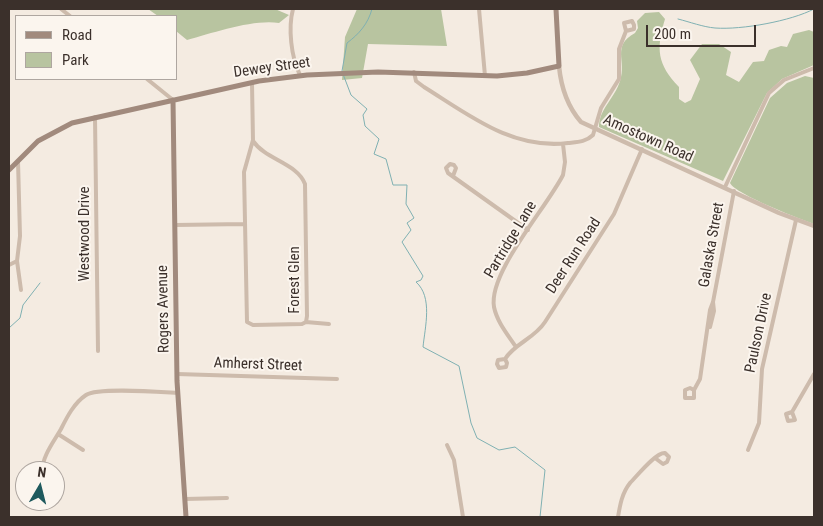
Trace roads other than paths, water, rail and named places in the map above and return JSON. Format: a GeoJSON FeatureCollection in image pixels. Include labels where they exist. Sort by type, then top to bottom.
{"type":"FeatureCollection","features":[{"type":"Feature","properties":{"kind":"main road","name":"Amostown Road"},"geometry":{"type":"LineString","coordinates":[[556,9],[559,66]]}},
{"type":"Feature","properties":{"kind":"main road","name":"Dewey Street"},"geometry":{"type":"LineString","coordinates":[[9,170],[18,160],[52,132],[72,123],[252,83],[300,75],[343,73],[414,72],[485,76],[520,74],[559,66]]}},
{"type":"Feature","properties":{"kind":"main road","name":"Rogers Avenue"},"geometry":{"type":"LineString","coordinates":[[173,100],[177,374],[186,517]]}},
{"type":"Feature","properties":{"kind":"street"},"geometry":{"type":"LineString","coordinates":[[293,9],[291,35],[296,67],[300,75]]}},
{"type":"Feature","properties":{"kind":"street"},"geometry":{"type":"LineString","coordinates":[[479,9],[485,76]]}},
{"type":"Feature","properties":{"kind":"street"},"geometry":{"type":"LineString","coordinates":[[414,72],[416,80],[424,87],[507,136],[537,144],[563,144],[588,139],[595,129],[602,108],[619,79],[618,49],[626,31]]}},
{"type":"Feature","properties":{"kind":"street","name":"Amostown Road"},"geometry":{"type":"LineString","coordinates":[[559,66],[562,86],[572,111],[581,122],[796,220],[814,226]]}},
{"type":"Feature","properties":{"kind":"street"},"geometry":{"type":"LineString","coordinates":[[725,186],[770,93],[780,83],[814,68]]}},
{"type":"Feature","properties":{"kind":"street"},"geometry":{"type":"LineString","coordinates":[[148,80],[173,100]]}},
{"type":"Feature","properties":{"kind":"street","name":"Forest Glen"},"geometry":{"type":"LineString","coordinates":[[252,83],[253,140],[244,172],[247,323],[262,326],[301,324],[306,322],[305,184],[295,171],[263,152],[253,140]]}},
{"type":"Feature","properties":{"kind":"street","name":"Westwood Drive"},"geometry":{"type":"LineString","coordinates":[[95,117],[98,351]]}},
{"type":"Feature","properties":{"kind":"street","name":"Partridge Lane"},"geometry":{"type":"LineString","coordinates":[[516,347],[497,316],[494,294],[502,272],[563,175],[565,162],[563,144]]}},
{"type":"Feature","properties":{"kind":"street","name":"Deer Run Road"},"geometry":{"type":"LineString","coordinates":[[505,359],[516,347],[532,338],[542,326],[614,214],[642,150]]}},
{"type":"Feature","properties":{"kind":"street"},"geometry":{"type":"LineString","coordinates":[[18,160],[20,236],[17,261],[21,290]]}},
{"type":"Feature","properties":{"kind":"street"},"geometry":{"type":"LineString","coordinates":[[453,176],[528,230]]}},
{"type":"Feature","properties":{"kind":"street","name":"Galaska Street"},"geometry":{"type":"LineString","coordinates":[[694,390],[700,379],[714,311],[734,191]]}},
{"type":"Feature","properties":{"kind":"street","name":"Paulson Drive"},"geometry":{"type":"LineString","coordinates":[[748,450],[759,423],[762,369],[796,220]]}},
{"type":"Feature","properties":{"kind":"street"},"geometry":{"type":"LineString","coordinates":[[175,226],[245,224]]}},
{"type":"Feature","properties":{"kind":"street"},"geometry":{"type":"LineString","coordinates":[[9,265],[17,261]]}},
{"type":"Feature","properties":{"kind":"street"},"geometry":{"type":"LineString","coordinates":[[306,322],[329,324]]}},
{"type":"Feature","properties":{"kind":"street","name":"Amherst Street"},"geometry":{"type":"LineString","coordinates":[[177,374],[337,379]]}},
{"type":"Feature","properties":{"kind":"street"},"geometry":{"type":"LineString","coordinates":[[792,412],[814,374]]}},
{"type":"Feature","properties":{"kind":"street"},"geometry":{"type":"LineString","coordinates":[[44,461],[46,454],[76,404],[89,393],[111,391],[178,393]]}},
{"type":"Feature","properties":{"kind":"street"},"geometry":{"type":"LineString","coordinates":[[58,434],[83,450]]}},
{"type":"Feature","properties":{"kind":"street"},"geometry":{"type":"LineString","coordinates":[[447,445],[454,460],[463,517]]}},
{"type":"Feature","properties":{"kind":"street"},"geometry":{"type":"LineString","coordinates":[[618,517],[626,489],[654,458]]}},
{"type":"Feature","properties":{"kind":"street"},"geometry":{"type":"LineString","coordinates":[[185,499],[227,498]]}},
{"type":"Feature","properties":{"kind":"waterway"},"geometry":{"type":"LineString","coordinates":[[342,71],[347,43],[362,28],[372,9]]}},
{"type":"Feature","properties":{"kind":"waterway"},"geometry":{"type":"LineString","coordinates":[[678,19],[701,26],[739,28],[780,21],[814,9]]}},
{"type":"Feature","properties":{"kind":"waterway"},"geometry":{"type":"LineString","coordinates":[[343,74],[351,95],[367,109],[363,115],[365,126],[379,139],[374,154],[386,159],[393,185],[407,185],[406,204],[414,218],[407,223],[411,230],[402,242],[423,276],[421,280],[416,282],[425,296],[427,313],[423,347],[459,366],[471,423],[477,438],[499,450],[515,447],[545,470],[540,517]]}},
{"type":"Feature","properties":{"kind":"waterway"},"geometry":{"type":"LineString","coordinates":[[9,328],[20,318],[23,305],[40,283]]}}]}
